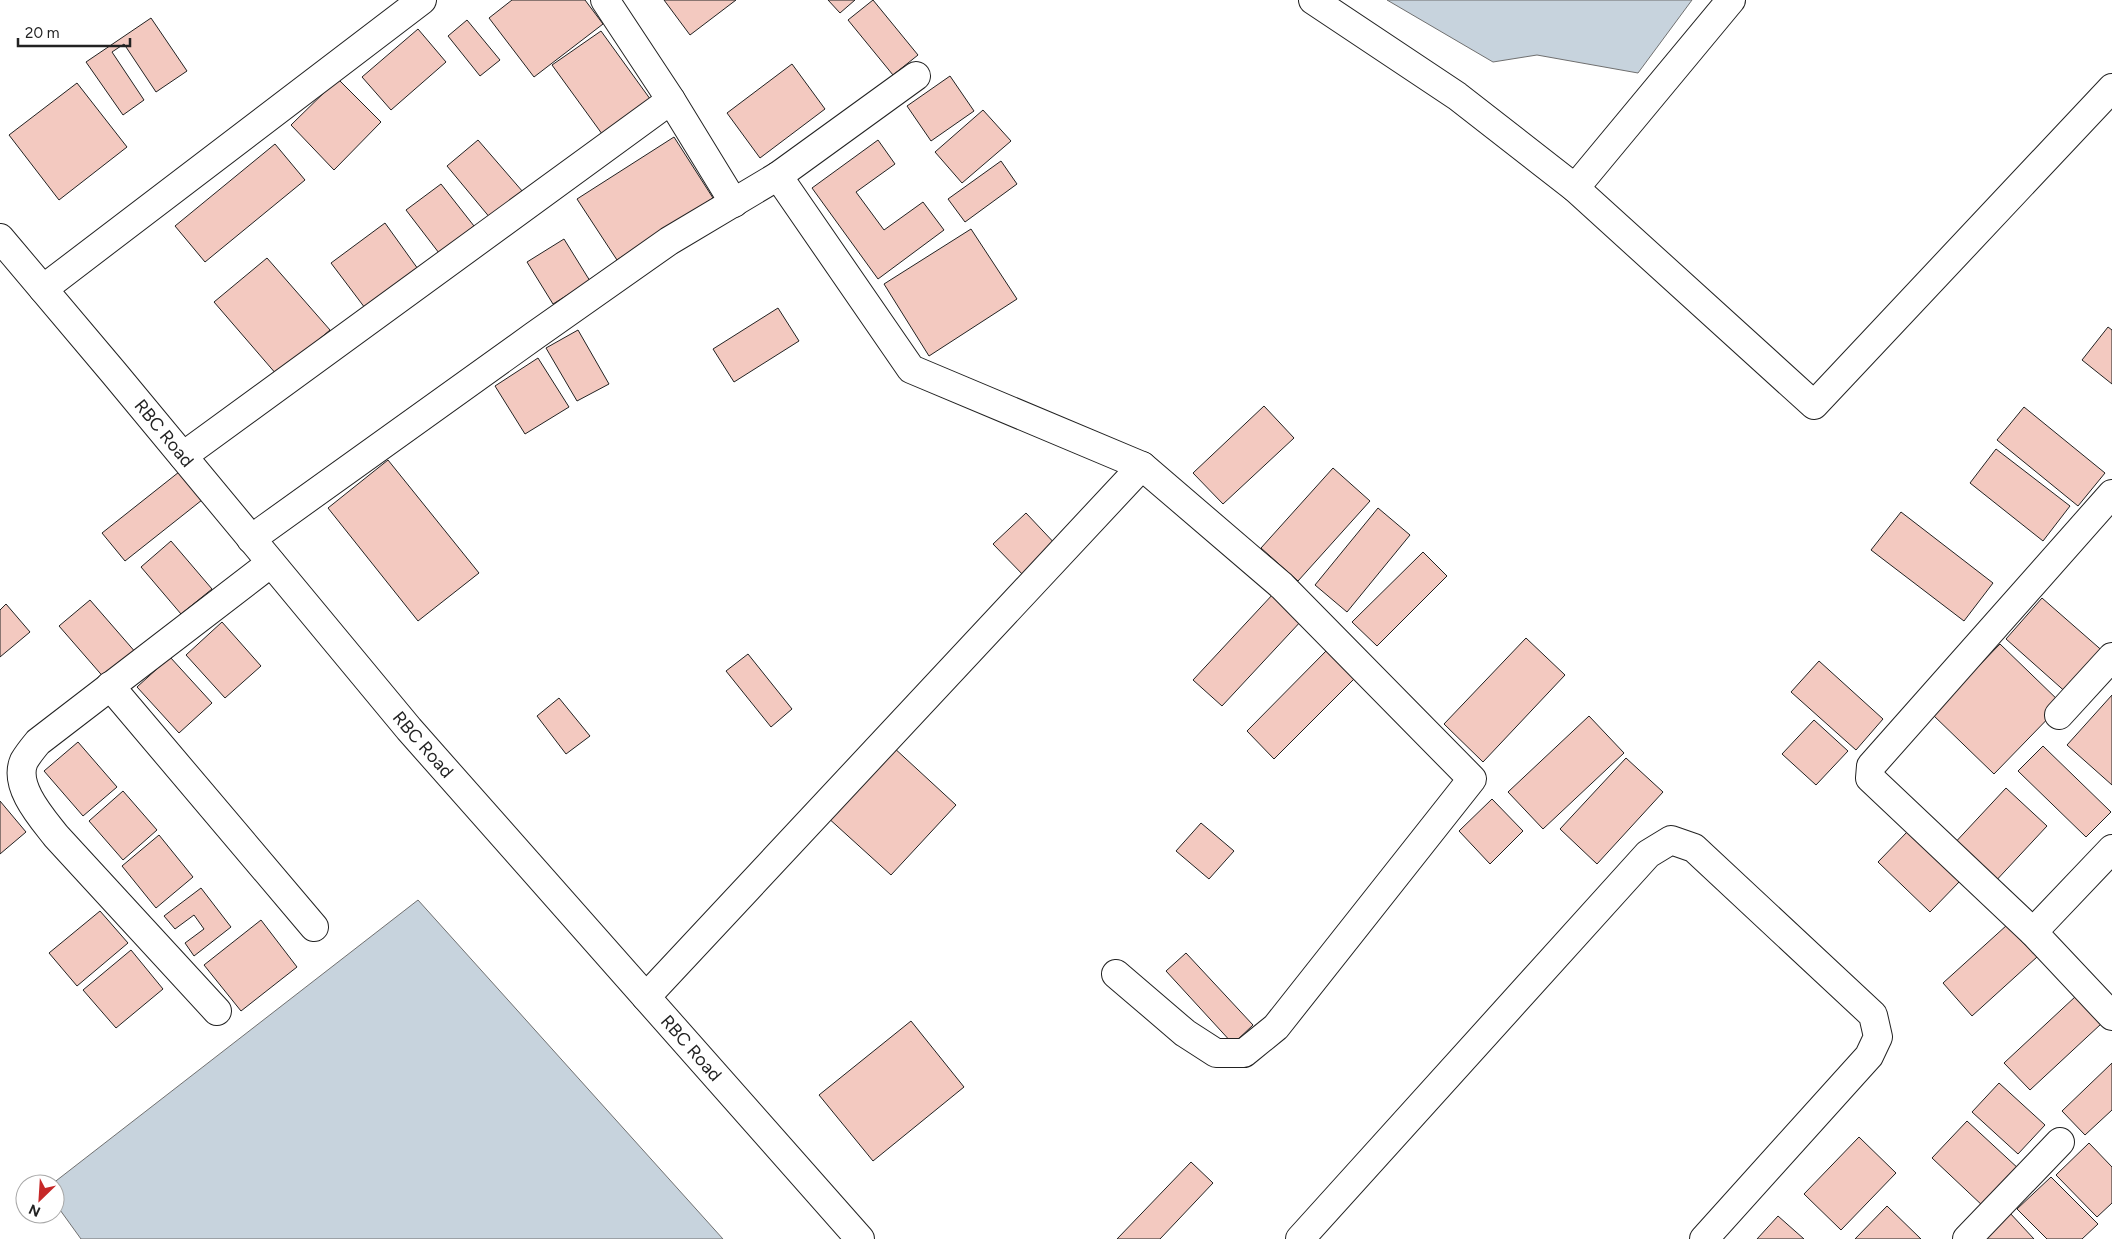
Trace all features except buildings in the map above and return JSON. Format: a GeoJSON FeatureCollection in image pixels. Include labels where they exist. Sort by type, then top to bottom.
{"type":"FeatureCollection","features":[{"type":"Feature","properties":{"kind":"street"},"geometry":{"type":"LineString","coordinates":[[44,289],[422,0]]}},
{"type":"Feature","properties":{"kind":"street"},"geometry":{"type":"LineString","coordinates":[[605,0],[671,100],[734,202]]}},
{"type":"Feature","properties":{"kind":"street"},"geometry":{"type":"LineString","coordinates":[[1313,0],[1457,96],[1574,188],[1814,405],[2112,88]]}},
{"type":"Feature","properties":{"kind":"street"},"geometry":{"type":"LineString","coordinates":[[1574,188],[1731,0]]}},
{"type":"Feature","properties":{"kind":"street"},"geometry":{"type":"LineString","coordinates":[[252,539],[669,241],[778,176],[916,76]]}},
{"type":"Feature","properties":{"kind":"street"},"geometry":{"type":"LineString","coordinates":[[183,456],[671,100]]}},
{"type":"Feature","properties":{"kind":"street"},"geometry":{"type":"LineString","coordinates":[[778,176],[911,368],[1142,466],[1282,586],[1472,779],[1276,1027],[1244,1054],[1216,1053],[1185,1033],[1116,974]]}},
{"type":"Feature","properties":{"kind":"street","name":"RBC Road"},"geometry":{"type":"LineString","coordinates":[[0,238],[409,729],[860,1239]]}},
{"type":"Feature","properties":{"kind":"street"},"geometry":{"type":"LineString","coordinates":[[646,997],[1142,466]]}},
{"type":"Feature","properties":{"kind":"street"},"geometry":{"type":"LineString","coordinates":[[2112,494],[1871,766],[1870,778],[2033,932],[2112,1016]]}},
{"type":"Feature","properties":{"kind":"street"},"geometry":{"type":"LineString","coordinates":[[217,1011],[56,836],[34,807],[22,781],[24,762],[38,742],[271,563]]}},
{"type":"Feature","properties":{"kind":"street"},"geometry":{"type":"LineString","coordinates":[[2059,715],[2112,657]]}},
{"type":"Feature","properties":{"kind":"street"},"geometry":{"type":"LineString","coordinates":[[110,686],[314,927]]}},
{"type":"Feature","properties":{"kind":"street"},"geometry":{"type":"LineString","coordinates":[[1314,1234],[1648,854],[1671,840],[1694,848],[1873,1015],[1878,1037],[1869,1056],[1704,1239]]}},
{"type":"Feature","properties":{"kind":"street"},"geometry":{"type":"LineString","coordinates":[[2033,932],[2112,848]]}},
{"type":"Feature","properties":{"kind":"street"},"geometry":{"type":"LineString","coordinates":[[1968,1239],[2060,1142]]}},
{"type":"Feature","properties":{"kind":"shaded area"},"geometry":{"type":"Polygon","coordinates":[[[1387,0],[1692,0],[1638,73],[1537,55],[1493,62],[1387,0]]]}},
{"type":"Feature","properties":{"kind":"shaded area"},"geometry":{"type":"Polygon","coordinates":[[[418,900],[723,1239],[81,1239],[65,1217],[65,1174],[418,900]]]}}]}
